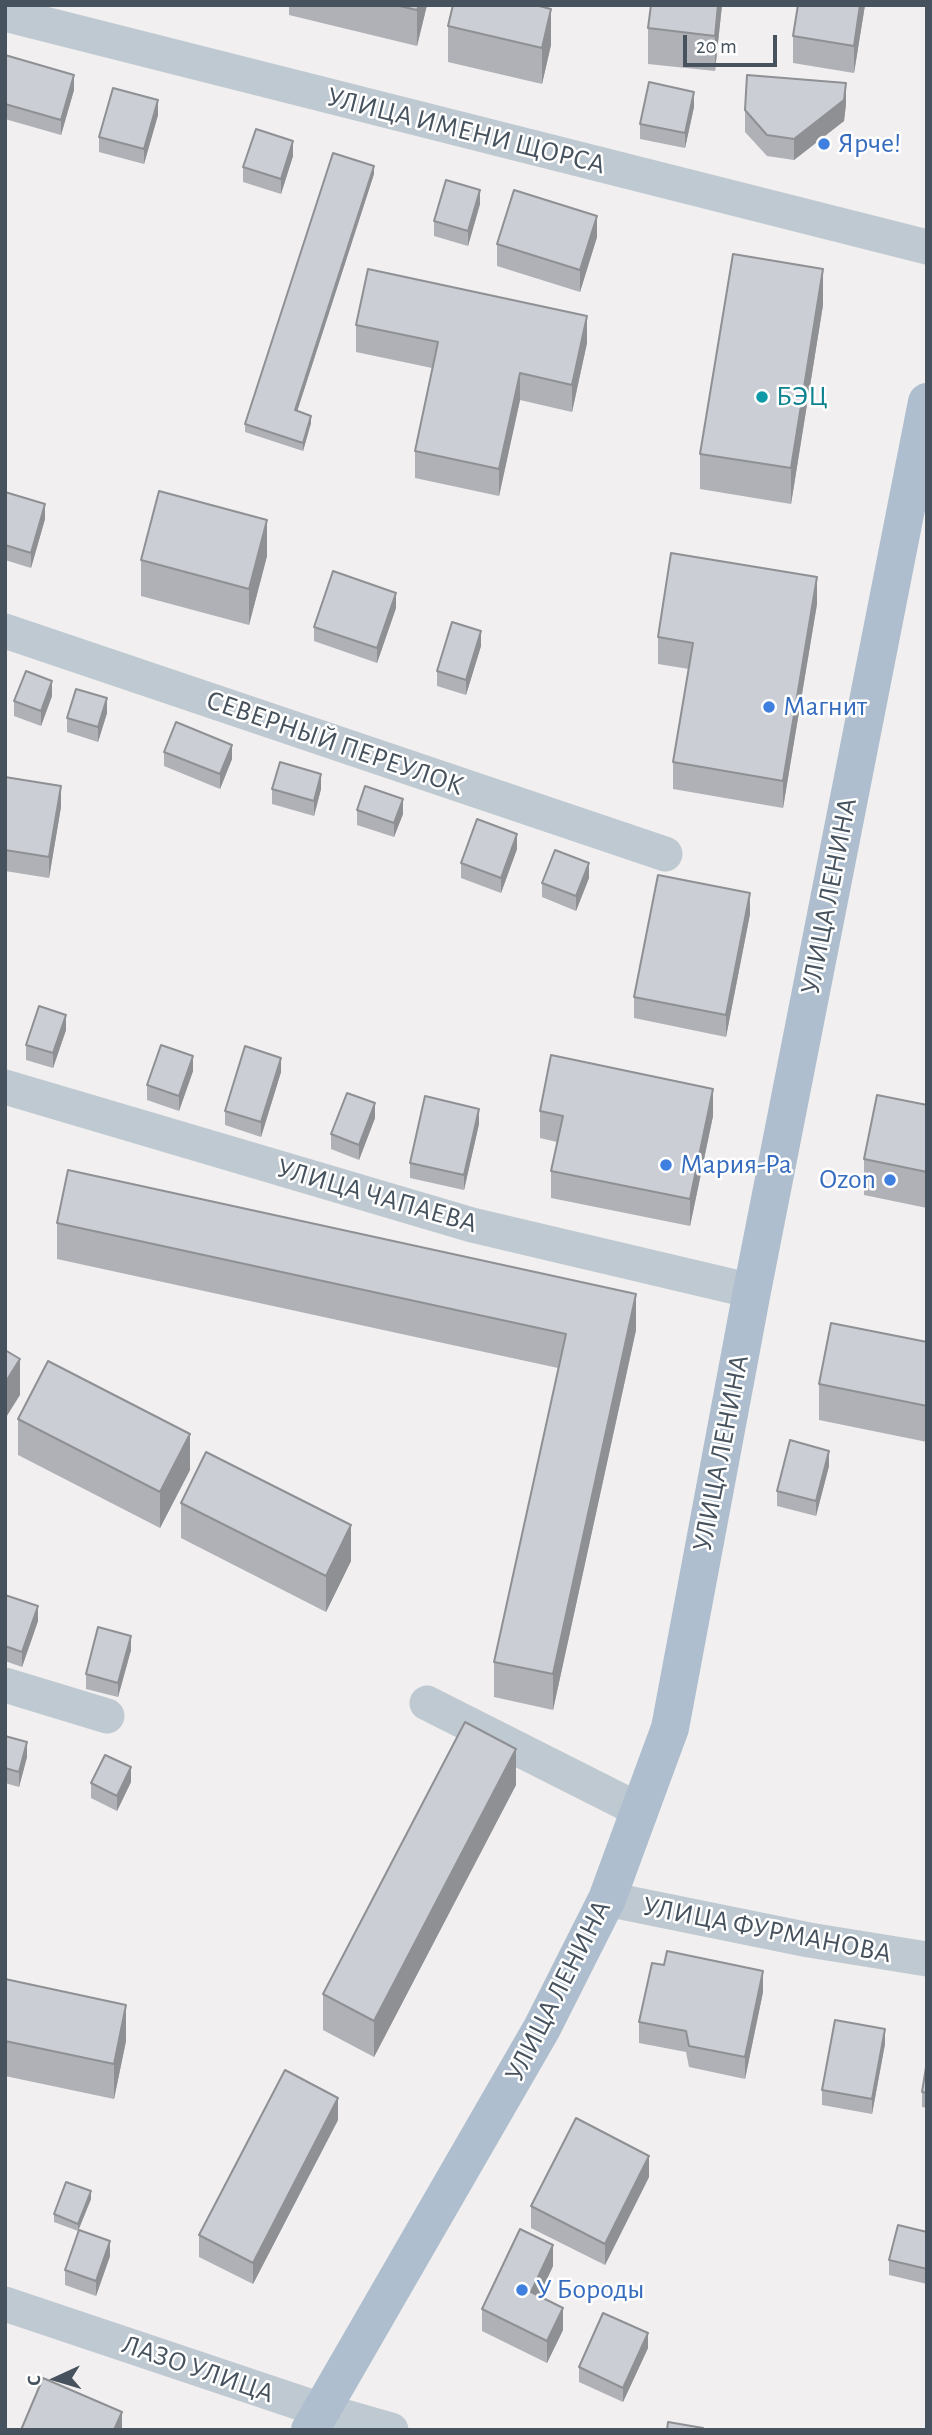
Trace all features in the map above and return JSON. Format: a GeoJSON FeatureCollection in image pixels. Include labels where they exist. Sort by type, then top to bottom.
{"type":"FeatureCollection","features":[{"type":"Feature","properties":{"kind":"main road","name":"УЛИЦА ЛЕНИНА"},"geometry":{"type":"LineString","coordinates":[[315,2420],[542,2028],[607,1899],[670,1728],[752,1291],[927,402]]}},
{"type":"Feature","properties":{"kind":"street","name":"УЛИЦА ИМЕНИ ЩОРСА"},"geometry":{"type":"LineString","coordinates":[[5,14],[927,247]]}},
{"type":"Feature","properties":{"kind":"street","name":"СЕВЕРНЫЙ ПЕРЕУЛОК"},"geometry":{"type":"LineString","coordinates":[[5,631],[665,854]]}},
{"type":"Feature","properties":{"kind":"street","name":"УЛИЦА ЧАПАЕВА"},"geometry":{"type":"LineString","coordinates":[[5,1087],[472,1225],[752,1291]]}},
{"type":"Feature","properties":{"kind":"street"},"geometry":{"type":"LineString","coordinates":[[5,1685],[107,1716]]}},
{"type":"Feature","properties":{"kind":"street"},"geometry":{"type":"LineString","coordinates":[[427,1703],[639,1810]]}},
{"type":"Feature","properties":{"kind":"street","name":"УЛИЦА ФУРМАНОВА"},"geometry":{"type":"LineString","coordinates":[[607,1899],[808,1940],[927,1959]]}},
{"type":"Feature","properties":{"kind":"street","name":"ЛАЗО УЛИЦА"},"geometry":{"type":"LineString","coordinates":[[5,2304],[315,2420],[391,2430]]}},
{"type":"Feature","properties":{"kind":"building"},"geometry":{"type":"Polygon","coordinates":[[[395,5],[419,5],[417,10],[395,5]]]}},
{"type":"Feature","properties":{"kind":"building"},"geometry":{"type":"Polygon","coordinates":[[[453,5],[535,5],[551,9],[542,48],[448,26],[453,5]]]}},
{"type":"Feature","properties":{"kind":"building"},"geometry":{"type":"Polygon","coordinates":[[[651,5],[718,5],[715,36],[648,28],[651,5]]]}},
{"type":"Feature","properties":{"kind":"building"},"geometry":{"type":"Polygon","coordinates":[[[798,5],[860,5],[854,46],[793,36],[798,5]]]}},
{"type":"Feature","properties":{"kind":"building"},"geometry":{"type":"Polygon","coordinates":[[[5,55],[74,75],[61,120],[5,104],[5,55]]]}},
{"type":"Feature","properties":{"kind":"building"},"geometry":{"type":"Polygon","coordinates":[[[747,75],[846,83],[844,100],[794,139],[767,135],[745,110],[747,75]]]}},
{"type":"Feature","properties":{"kind":"building"},"geometry":{"type":"Polygon","coordinates":[[[649,82],[694,92],[685,133],[640,124],[649,82]]]}},
{"type":"Feature","properties":{"kind":"building"},"geometry":{"type":"Polygon","coordinates":[[[113,88],[158,100],[144,149],[99,137],[113,88]]]}},
{"type":"Feature","properties":{"kind":"building"},"geometry":{"type":"Polygon","coordinates":[[[256,129],[293,141],[281,179],[243,167],[256,129]]]}},
{"type":"Feature","properties":{"kind":"building"},"geometry":{"type":"Polygon","coordinates":[[[333,153],[374,166],[295,410],[311,416],[303,443],[245,424],[333,153]]]}},
{"type":"Feature","properties":{"kind":"building"},"geometry":{"type":"Polygon","coordinates":[[[446,180],[480,190],[468,231],[434,221],[446,180]]]}},
{"type":"Feature","properties":{"kind":"building"},"geometry":{"type":"Polygon","coordinates":[[[514,190],[597,216],[580,270],[497,244],[514,190]]]}},
{"type":"Feature","properties":{"kind":"building","name":"БЭЦ"},"geometry":{"type":"Polygon","coordinates":[[[733,254],[823,269],[791,468],[700,454],[733,254]]]}},
{"type":"Feature","properties":{"kind":"building"},"geometry":{"type":"Polygon","coordinates":[[[368,269],[587,316],[572,385],[520,373],[499,469],[415,451],[438,342],[356,325],[368,269]]]}},
{"type":"Feature","properties":{"kind":"building"},"geometry":{"type":"Polygon","coordinates":[[[159,491],[267,520],[249,589],[141,560],[159,491]]]}},
{"type":"Feature","properties":{"kind":"building"},"geometry":{"type":"Polygon","coordinates":[[[5,492],[45,504],[31,553],[5,545],[5,492]]]}},
{"type":"Feature","properties":{"kind":"building"},"geometry":{"type":"Polygon","coordinates":[[[671,553],[817,577],[783,781],[673,762],[693,643],[658,637],[671,553]]]}},
{"type":"Feature","properties":{"kind":"building"},"geometry":{"type":"Polygon","coordinates":[[[333,571],[396,593],[377,648],[314,627],[333,571]]]}},
{"type":"Feature","properties":{"kind":"building"},"geometry":{"type":"Polygon","coordinates":[[[452,622],[481,631],[466,680],[437,671],[452,622]]]}},
{"type":"Feature","properties":{"kind":"building"},"geometry":{"type":"Polygon","coordinates":[[[26,671],[52,681],[41,711],[14,701],[26,671]]]}},
{"type":"Feature","properties":{"kind":"building"},"geometry":{"type":"Polygon","coordinates":[[[76,689],[107,698],[98,727],[67,718],[76,689]]]}},
{"type":"Feature","properties":{"kind":"building"},"geometry":{"type":"Polygon","coordinates":[[[176,722],[232,745],[220,774],[164,752],[176,722]]]}},
{"type":"Feature","properties":{"kind":"building"},"geometry":{"type":"Polygon","coordinates":[[[280,762],[321,774],[314,801],[272,789],[280,762]]]}},
{"type":"Feature","properties":{"kind":"building"},"geometry":{"type":"Polygon","coordinates":[[[5,777],[61,786],[49,857],[5,850],[5,777]]]}},
{"type":"Feature","properties":{"kind":"building"},"geometry":{"type":"Polygon","coordinates":[[[365,786],[403,799],[394,823],[357,810],[365,786]]]}},
{"type":"Feature","properties":{"kind":"building"},"geometry":{"type":"Polygon","coordinates":[[[477,819],[517,834],[501,878],[461,863],[477,819]]]}},
{"type":"Feature","properties":{"kind":"building"},"geometry":{"type":"Polygon","coordinates":[[[555,850],[589,863],[576,896],[542,883],[555,850]]]}},
{"type":"Feature","properties":{"kind":"building"},"geometry":{"type":"Polygon","coordinates":[[[658,875],[750,893],[726,1015],[634,997],[658,875]]]}},
{"type":"Feature","properties":{"kind":"building"},"geometry":{"type":"Polygon","coordinates":[[[39,1006],[66,1015],[53,1053],[26,1045],[39,1006]]]}},
{"type":"Feature","properties":{"kind":"building"},"geometry":{"type":"Polygon","coordinates":[[[161,1045],[193,1056],[179,1096],[147,1085],[161,1045]]]}},
{"type":"Feature","properties":{"kind":"building"},"geometry":{"type":"Polygon","coordinates":[[[245,1046],[281,1058],[261,1122],[225,1111],[245,1046]]]}},
{"type":"Feature","properties":{"kind":"building"},"geometry":{"type":"Polygon","coordinates":[[[551,1055],[713,1089],[690,1199],[551,1171],[563,1116],[540,1111],[551,1055]]]}},
{"type":"Feature","properties":{"kind":"building"},"geometry":{"type":"Polygon","coordinates":[[[347,1093],[375,1103],[359,1145],[331,1134],[347,1093]]]}},
{"type":"Feature","properties":{"kind":"building"},"geometry":{"type":"Polygon","coordinates":[[[877,1095],[927,1105],[927,1172],[864,1159],[877,1095]]]}},
{"type":"Feature","properties":{"kind":"building"},"geometry":{"type":"Polygon","coordinates":[[[425,1096],[479,1109],[464,1175],[410,1163],[425,1096]]]}},
{"type":"Feature","properties":{"kind":"building"},"geometry":{"type":"Polygon","coordinates":[[[68,1170],[636,1294],[553,1674],[494,1662],[566,1334],[57,1223],[68,1170]]]}},
{"type":"Feature","properties":{"kind":"building"},"geometry":{"type":"Polygon","coordinates":[[[831,1323],[927,1342],[927,1406],[819,1384],[831,1323]]]}},
{"type":"Feature","properties":{"kind":"building"},"geometry":{"type":"Polygon","coordinates":[[[5,1350],[20,1359],[5,1383],[5,1350]]]}},
{"type":"Feature","properties":{"kind":"building"},"geometry":{"type":"Polygon","coordinates":[[[48,1361],[190,1434],[160,1492],[18,1419],[48,1361]]]}},
{"type":"Feature","properties":{"kind":"building"},"geometry":{"type":"Polygon","coordinates":[[[790,1440],[829,1451],[816,1501],[777,1491],[790,1440]]]}},
{"type":"Feature","properties":{"kind":"building"},"geometry":{"type":"Polygon","coordinates":[[[206,1452],[351,1525],[326,1576],[181,1503],[206,1452]]]}},
{"type":"Feature","properties":{"kind":"building"},"geometry":{"type":"Polygon","coordinates":[[[5,1595],[38,1606],[22,1652],[5,1646],[5,1595]]]}},
{"type":"Feature","properties":{"kind":"building"},"geometry":{"type":"Polygon","coordinates":[[[98,1627],[131,1636],[118,1683],[86,1674],[98,1627]]]}},
{"type":"Feature","properties":{"kind":"building"},"geometry":{"type":"Polygon","coordinates":[[[465,1722],[516,1749],[374,2021],[323,1994],[465,1722]]]}},
{"type":"Feature","properties":{"kind":"building"},"geometry":{"type":"Polygon","coordinates":[[[5,1736],[27,1742],[19,1772],[5,1768],[5,1736]]]}},
{"type":"Feature","properties":{"kind":"building"},"geometry":{"type":"Polygon","coordinates":[[[105,1755],[131,1767],[117,1796],[91,1783],[105,1755]]]}},
{"type":"Feature","properties":{"kind":"building"},"geometry":{"type":"Polygon","coordinates":[[[667,1951],[763,1971],[745,2057],[689,2046],[686,2031],[639,2022],[652,1963],[664,1965],[667,1951]]]}},
{"type":"Feature","properties":{"kind":"building"},"geometry":{"type":"Polygon","coordinates":[[[5,1979],[126,2005],[114,2064],[5,2041],[5,1979]]]}},
{"type":"Feature","properties":{"kind":"building"},"geometry":{"type":"Polygon","coordinates":[[[835,2020],[885,2029],[872,2099],[822,2090],[835,2020]]]}},
{"type":"Feature","properties":{"kind":"building"},"geometry":{"type":"Polygon","coordinates":[[[927,2061],[927,2093],[922,2092],[927,2061]]]}},
{"type":"Feature","properties":{"kind":"building"},"geometry":{"type":"Polygon","coordinates":[[[285,2070],[338,2098],[253,2263],[199,2235],[285,2070]]]}},
{"type":"Feature","properties":{"kind":"building"},"geometry":{"type":"Polygon","coordinates":[[[576,2118],[649,2156],[605,2244],[531,2206],[576,2118]]]}},
{"type":"Feature","properties":{"kind":"building"},"geometry":{"type":"Polygon","coordinates":[[[66,2182],[91,2191],[78,2224],[54,2214],[66,2182]]]}},
{"type":"Feature","properties":{"kind":"building"},"geometry":{"type":"Polygon","coordinates":[[[898,2225],[927,2232],[927,2269],[889,2260],[898,2225]]]}},
{"type":"Feature","properties":{"kind":"building"},"geometry":{"type":"Polygon","coordinates":[[[520,2229],[553,2245],[531,2292],[563,2308],[547,2341],[482,2309],[520,2229]]]}},
{"type":"Feature","properties":{"kind":"building"},"geometry":{"type":"Polygon","coordinates":[[[79,2230],[110,2241],[96,2281],[65,2270],[79,2230]]]}},
{"type":"Feature","properties":{"kind":"building"},"geometry":{"type":"Polygon","coordinates":[[[603,2313],[648,2333],[623,2388],[579,2367],[603,2313]]]}},
{"type":"Feature","properties":{"kind":"building"},"geometry":{"type":"Polygon","coordinates":[[[43,2378],[122,2412],[114,2430],[21,2430],[43,2378]]]}},
{"type":"Feature","properties":{"kind":"building"},"geometry":{"type":"Polygon","coordinates":[[[668,2422],[703,2428],[703,2430],[667,2430],[668,2422]]]}},
{"type":"Feature","properties":{"kind":"place","name":"Ярче!"},"geometry":{"type":"Point","coordinates":[824,144]}},
{"type":"Feature","properties":{"kind":"place","name":"БЭЦ"},"geometry":{"type":"Point","coordinates":[762,397]}},
{"type":"Feature","properties":{"kind":"place","name":"Магнит"},"geometry":{"type":"Point","coordinates":[769,707]}},
{"type":"Feature","properties":{"kind":"place","name":"Мария-Ра"},"geometry":{"type":"Point","coordinates":[666,1165]}},
{"type":"Feature","properties":{"kind":"place","name":"Ozon"},"geometry":{"type":"Point","coordinates":[890,1180]}},
{"type":"Feature","properties":{"kind":"place","name":"У Бороды"},"geometry":{"type":"Point","coordinates":[522,2290]}}]}
